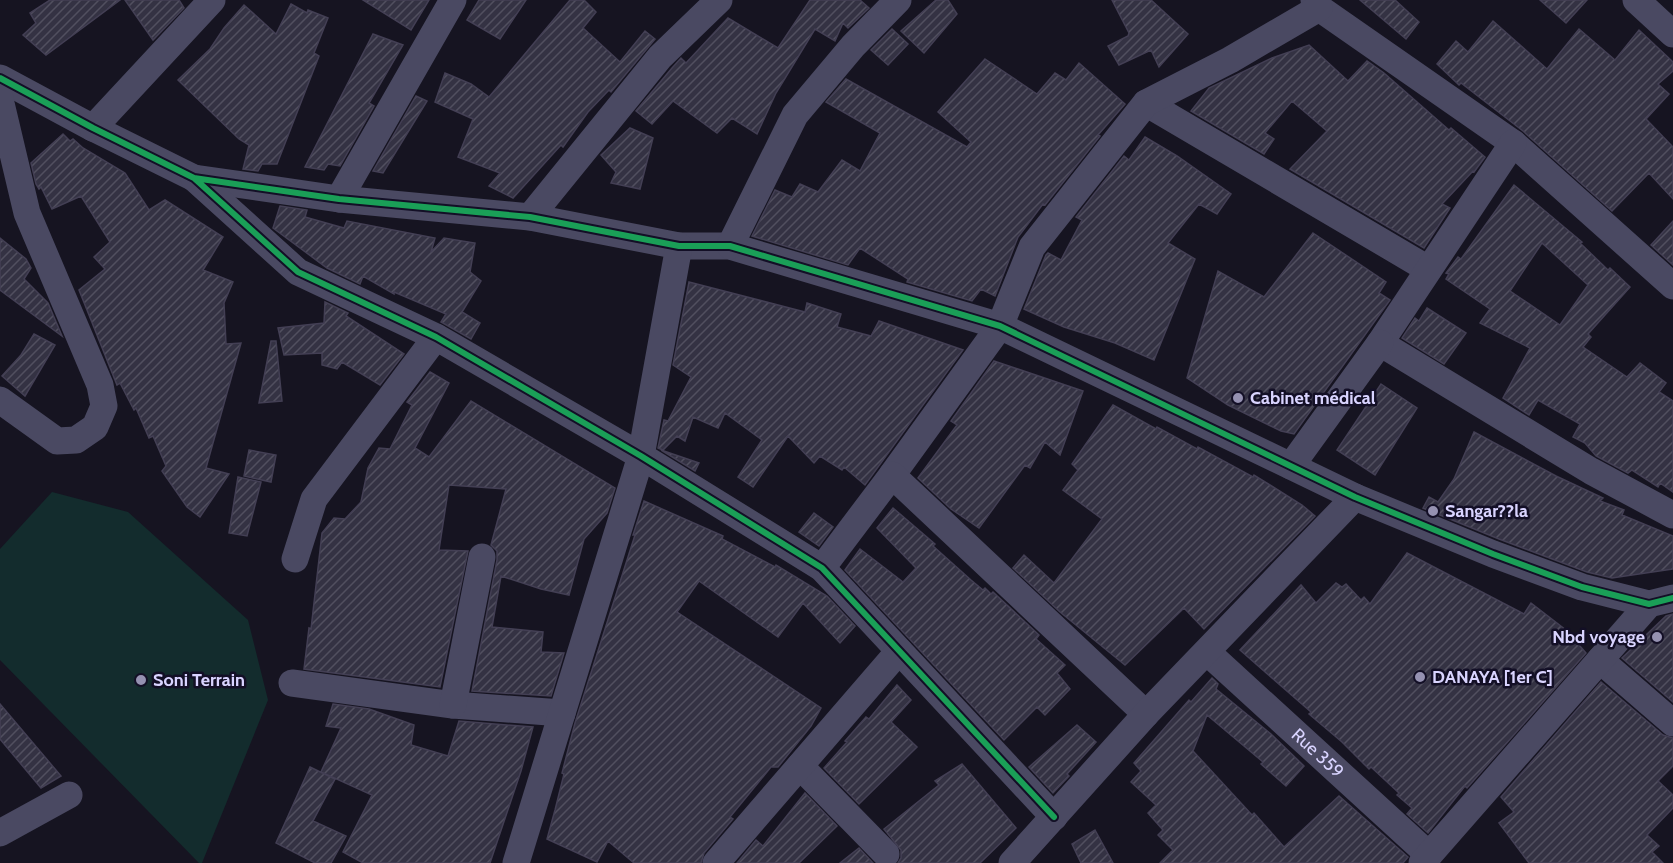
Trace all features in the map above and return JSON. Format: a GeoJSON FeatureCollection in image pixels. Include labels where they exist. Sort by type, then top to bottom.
{"type":"FeatureCollection","features":[{"type":"Feature","properties":{"kind":"street"},"geometry":{"type":"LineString","coordinates":[[339,199],[453,0]]}},
{"type":"Feature","properties":{"kind":"street"},"geometry":{"type":"LineString","coordinates":[[530,217],[660,57],[719,0]]}},
{"type":"Feature","properties":{"kind":"street"},"geometry":{"type":"LineString","coordinates":[[730,246],[795,116],[853,46],[898,0]]}},
{"type":"Feature","properties":{"kind":"street"},"geometry":{"type":"LineString","coordinates":[[1636,0],[1673,34]]}},
{"type":"Feature","properties":{"kind":"street"},"geometry":{"type":"LineString","coordinates":[[93,128],[205,4]]}},
{"type":"Feature","properties":{"kind":"street"},"geometry":{"type":"LineString","coordinates":[[822,568],[1000,326],[1032,247],[1146,103],[1230,60],[1316,4],[1513,143],[1673,286]]}},
{"type":"Feature","properties":{"kind":"street"},"geometry":{"type":"LineString","coordinates":[[0,78],[93,128],[194,178],[298,272],[436,337],[641,456],[822,568],[1054,817]]}},
{"type":"Feature","properties":{"kind":"street"},"geometry":{"type":"LineString","coordinates":[[0,99],[27,213],[100,385],[104,406],[95,427],[76,440],[57,441],[0,400]]}},
{"type":"Feature","properties":{"kind":"street"},"geometry":{"type":"LineString","coordinates":[[1146,103],[1428,270]]}},
{"type":"Feature","properties":{"kind":"street"},"geometry":{"type":"LineString","coordinates":[[1291,466],[1380,343],[1513,143]]}},
{"type":"Feature","properties":{"kind":"street"},"geometry":{"type":"LineString","coordinates":[[194,178],[339,199],[530,217],[679,246],[730,246],[1000,326],[1354,497],[1493,554],[1582,587],[1661,601]]}},
{"type":"Feature","properties":{"kind":"street"},"geometry":{"type":"LineString","coordinates":[[516,863],[641,456],[679,246]]}},
{"type":"Feature","properties":{"kind":"street"},"geometry":{"type":"LineString","coordinates":[[295,559],[314,498],[436,337]]}},
{"type":"Feature","properties":{"kind":"street"},"geometry":{"type":"LineString","coordinates":[[1380,343],[1591,471],[1673,514]]}},
{"type":"Feature","properties":{"kind":"street"},"geometry":{"type":"LineString","coordinates":[[892,475],[1146,714]]}},
{"type":"Feature","properties":{"kind":"street"},"geometry":{"type":"LineString","coordinates":[[1012,863],[1146,714],[1354,497]]}},
{"type":"Feature","properties":{"kind":"street"},"geometry":{"type":"LineString","coordinates":[[453,705],[482,557]]}},
{"type":"Feature","properties":{"kind":"street"},"geometry":{"type":"LineString","coordinates":[[1426,859],[1600,660],[1661,601]]}},
{"type":"Feature","properties":{"kind":"street"},"geometry":{"type":"LineString","coordinates":[[716,863],[899,651]]}},
{"type":"Feature","properties":{"kind":"street","name":"Rue 359"},"geometry":{"type":"LineString","coordinates":[[1207,652],[1426,859]]}},
{"type":"Feature","properties":{"kind":"street"},"geometry":{"type":"LineString","coordinates":[[1600,660],[1673,723]]}},
{"type":"Feature","properties":{"kind":"street"},"geometry":{"type":"LineString","coordinates":[[292,683],[453,705],[562,713]]}},
{"type":"Feature","properties":{"kind":"street"},"geometry":{"type":"LineString","coordinates":[[800,766],[886,854]]}},
{"type":"Feature","properties":{"kind":"street"},"geometry":{"type":"LineString","coordinates":[[0,833],[69,795]]}},
{"type":"Feature","properties":{"kind":"green space","name":"Soni Terrain"},"geometry":{"type":"Polygon","coordinates":[[[52,492],[128,512],[248,620],[268,700],[202,863],[199,863],[0,660],[0,549],[52,492]]]}},
{"type":"Feature","properties":{"kind":"building"},"geometry":{"type":"Polygon","coordinates":[[[50,0],[120,0],[46,55],[23,35],[36,23],[30,13],[50,0]]]}},
{"type":"Feature","properties":{"kind":"building"},"geometry":{"type":"Polygon","coordinates":[[[125,0],[179,0],[184,8],[153,40],[125,0]]]}},
{"type":"Feature","properties":{"kind":"building"},"geometry":{"type":"Polygon","coordinates":[[[363,0],[429,0],[411,30],[363,0]]]}},
{"type":"Feature","properties":{"kind":"building"},"geometry":{"type":"Polygon","coordinates":[[[479,0],[526,0],[500,39],[467,20],[479,0]]]}},
{"type":"Feature","properties":{"kind":"building"},"geometry":{"type":"Polygon","coordinates":[[[570,0],[584,0],[596,12],[583,28],[620,62],[645,31],[655,39],[611,92],[609,90],[588,112],[563,147],[561,145],[513,198],[489,186],[500,173],[458,157],[473,119],[435,102],[445,73],[471,84],[489,97],[570,0]]]}},
{"type":"Feature","properties":{"kind":"building"},"geometry":{"type":"Polygon","coordinates":[[[810,0],[860,0],[869,8],[848,28],[843,23],[835,41],[815,29],[776,93],[757,134],[732,118],[717,133],[673,101],[652,124],[636,111],[681,58],[686,63],[728,18],[778,48],[810,0]]]}},
{"type":"Feature","properties":{"kind":"building"},"geometry":{"type":"Polygon","coordinates":[[[936,0],[948,0],[957,14],[924,53],[901,31],[936,0]]]}},
{"type":"Feature","properties":{"kind":"building"},"geometry":{"type":"Polygon","coordinates":[[[1112,0],[1151,0],[1188,34],[1159,67],[1151,50],[1119,65],[1108,46],[1128,36],[1129,33],[1112,0]]]}},
{"type":"Feature","properties":{"kind":"building"},"geometry":{"type":"Polygon","coordinates":[[[1360,0],[1395,0],[1419,22],[1406,39],[1360,0]]]}},
{"type":"Feature","properties":{"kind":"building"},"geometry":{"type":"Polygon","coordinates":[[[1540,0],[1587,0],[1566,23],[1540,0]]]}},
{"type":"Feature","properties":{"kind":"building"},"geometry":{"type":"Polygon","coordinates":[[[291,4],[307,13],[308,10],[328,18],[314,53],[319,56],[277,164],[262,164],[258,171],[243,169],[249,145],[239,139],[178,80],[210,49],[244,5],[276,34],[291,4]]]}},
{"type":"Feature","properties":{"kind":"building"},"geometry":{"type":"Polygon","coordinates":[[[1493,21],[1547,69],[1579,29],[1615,60],[1639,30],[1673,62],[1673,71],[1658,84],[1669,94],[1646,119],[1673,147],[1673,199],[1649,173],[1612,211],[1523,131],[1461,83],[1459,85],[1437,64],[1456,41],[1468,52],[1493,21]]]}},
{"type":"Feature","properties":{"kind":"building"},"geometry":{"type":"Polygon","coordinates":[[[892,29],[908,44],[888,65],[871,50],[892,29]]]}},
{"type":"Feature","properties":{"kind":"building"},"geometry":{"type":"Polygon","coordinates":[[[373,34],[403,45],[369,103],[374,106],[340,166],[328,164],[324,170],[305,167],[373,34]]]}},
{"type":"Feature","properties":{"kind":"building"},"geometry":{"type":"Polygon","coordinates":[[[1309,45],[1348,81],[1367,61],[1485,157],[1474,172],[1442,204],[1450,208],[1424,248],[1290,169],[1327,131],[1292,101],[1265,133],[1274,139],[1264,154],[1191,111],[1209,88],[1272,58],[1309,45]]]}},
{"type":"Feature","properties":{"kind":"building"},"geometry":{"type":"Polygon","coordinates":[[[985,59],[1037,94],[1055,73],[1066,80],[1079,63],[1125,104],[1018,237],[995,296],[981,289],[972,301],[907,282],[908,279],[860,248],[848,265],[752,236],[775,190],[792,197],[800,184],[818,192],[842,160],[860,171],[880,133],[826,102],[846,79],[967,147],[971,142],[938,112],[985,59]]]}},
{"type":"Feature","properties":{"kind":"building"},"geometry":{"type":"Polygon","coordinates":[[[416,96],[427,101],[383,173],[373,171],[416,96]]]}},
{"type":"Feature","properties":{"kind":"building"},"geometry":{"type":"Polygon","coordinates":[[[630,128],[653,138],[640,189],[611,183],[616,172],[601,155],[630,128]]]}},
{"type":"Feature","properties":{"kind":"building"},"geometry":{"type":"Polygon","coordinates":[[[63,134],[70,141],[73,139],[83,148],[125,173],[149,210],[165,200],[223,237],[203,270],[233,282],[224,303],[226,344],[241,343],[206,468],[229,474],[200,517],[187,507],[162,471],[166,466],[153,436],[149,438],[136,408],[134,410],[120,383],[117,385],[79,290],[105,269],[94,257],[110,242],[81,196],[52,209],[41,187],[39,189],[36,184],[31,163],[63,134]]]}},
{"type":"Feature","properties":{"kind":"building"},"geometry":{"type":"Polygon","coordinates":[[[1145,137],[1177,156],[1231,194],[1217,214],[1199,204],[1168,243],[1195,259],[1154,360],[1115,343],[1064,327],[1024,309],[1046,255],[1048,253],[1061,260],[1082,220],[1076,217],[1124,156],[1129,160],[1145,137]]]}},
{"type":"Feature","properties":{"kind":"building"},"geometry":{"type":"Polygon","coordinates":[[[1514,185],[1582,242],[1580,243],[1608,270],[1610,268],[1630,287],[1588,334],[1591,337],[1583,347],[1627,377],[1640,363],[1666,383],[1659,392],[1673,401],[1673,492],[1660,483],[1658,487],[1632,470],[1628,473],[1596,456],[1585,443],[1573,437],[1580,424],[1538,400],[1529,415],[1503,398],[1530,348],[1480,323],[1490,309],[1446,279],[1449,274],[1446,273],[1458,257],[1461,259],[1514,185]],[[1542,243],[1510,291],[1560,325],[1588,285],[1542,243]]]}},
{"type":"Feature","properties":{"kind":"building"},"geometry":{"type":"Polygon","coordinates":[[[280,206],[307,210],[305,217],[344,228],[347,221],[435,238],[431,252],[444,238],[475,243],[470,272],[481,281],[462,312],[480,323],[471,339],[441,322],[446,314],[394,292],[394,294],[363,276],[360,284],[327,268],[273,228],[280,206]]]}},
{"type":"Feature","properties":{"kind":"building"},"geometry":{"type":"Polygon","coordinates":[[[1673,221],[1673,265],[1651,245],[1673,221]]]}},
{"type":"Feature","properties":{"kind":"building"},"geometry":{"type":"Polygon","coordinates":[[[1313,233],[1386,282],[1379,293],[1390,300],[1294,434],[1281,431],[1228,405],[1187,378],[1218,271],[1264,297],[1313,233]]]}},
{"type":"Feature","properties":{"kind":"building"},"geometry":{"type":"Polygon","coordinates":[[[0,238],[26,259],[31,268],[24,279],[48,303],[62,336],[0,290],[0,238]]]}},
{"type":"Feature","properties":{"kind":"building"},"geometry":{"type":"Polygon","coordinates":[[[689,282],[805,312],[807,303],[841,314],[837,327],[871,336],[879,321],[963,350],[865,485],[844,467],[842,470],[820,456],[814,463],[788,436],[753,487],[738,477],[762,440],[725,413],[718,428],[693,417],[685,441],[677,436],[663,450],[658,448],[664,420],[668,421],[691,377],[673,365],[689,282]]]}},
{"type":"Feature","properties":{"kind":"building"},"geometry":{"type":"Polygon","coordinates":[[[325,302],[348,313],[346,316],[404,354],[380,385],[342,362],[337,369],[322,365],[322,353],[284,355],[278,328],[324,323],[325,302]]]}},
{"type":"Feature","properties":{"kind":"building"},"geometry":{"type":"Polygon","coordinates":[[[1427,308],[1466,333],[1444,364],[1402,338],[1415,318],[1419,321],[1427,308]]]}},
{"type":"Feature","properties":{"kind":"building"},"geometry":{"type":"Polygon","coordinates":[[[34,334],[55,345],[25,396],[2,376],[21,355],[34,334]]]}},
{"type":"Feature","properties":{"kind":"building"},"geometry":{"type":"Polygon","coordinates":[[[271,341],[276,341],[282,401],[259,403],[271,341]]]}},
{"type":"Feature","properties":{"kind":"building"},"geometry":{"type":"Polygon","coordinates":[[[994,361],[1083,391],[1060,455],[1045,442],[1030,468],[1025,465],[979,528],[951,509],[918,478],[957,425],[951,421],[994,361]]]}},
{"type":"Feature","properties":{"kind":"building"},"geometry":{"type":"Polygon","coordinates":[[[430,372],[449,383],[415,448],[429,457],[471,401],[615,488],[607,513],[584,539],[569,595],[501,576],[492,627],[543,632],[541,652],[564,653],[551,696],[472,691],[497,560],[497,551],[491,545],[506,489],[449,485],[439,550],[468,551],[440,687],[304,669],[322,533],[334,518],[345,519],[361,502],[368,468],[379,448],[390,449],[412,405],[407,402],[430,372]]]}},
{"type":"Feature","properties":{"kind":"building"},"geometry":{"type":"Polygon","coordinates":[[[1381,384],[1417,408],[1375,475],[1337,450],[1381,384]]]}},
{"type":"Feature","properties":{"kind":"building"},"geometry":{"type":"Polygon","coordinates":[[[1113,405],[1156,429],[1157,427],[1197,449],[1198,447],[1253,477],[1254,475],[1302,505],[1315,516],[1204,629],[1184,608],[1125,665],[1060,612],[1013,568],[1024,555],[1054,583],[1102,519],[1063,490],[1078,470],[1072,464],[1113,405]]]}},
{"type":"Feature","properties":{"kind":"building"},"geometry":{"type":"Polygon","coordinates":[[[1474,432],[1556,476],[1603,498],[1600,501],[1624,510],[1622,515],[1673,536],[1673,569],[1612,578],[1587,572],[1423,508],[1429,497],[1438,502],[1454,479],[1474,432]]]}},
{"type":"Feature","properties":{"kind":"building"},"geometry":{"type":"Polygon","coordinates":[[[249,450],[276,455],[271,482],[244,476],[249,450]]]}},
{"type":"Feature","properties":{"kind":"building"},"geometry":{"type":"Polygon","coordinates":[[[661,450],[699,463],[695,471],[661,450]]]}},
{"type":"Feature","properties":{"kind":"building"},"geometry":{"type":"Polygon","coordinates":[[[238,477],[261,482],[247,536],[229,533],[238,477]]]}},
{"type":"Feature","properties":{"kind":"building"},"geometry":{"type":"Polygon","coordinates":[[[644,501],[723,536],[722,539],[775,567],[776,565],[827,596],[855,626],[840,643],[803,603],[778,637],[699,581],[677,612],[821,708],[811,726],[778,767],[771,767],[730,817],[733,819],[704,853],[701,863],[634,863],[608,841],[597,862],[547,839],[575,723],[644,501]]]}},
{"type":"Feature","properties":{"kind":"building"},"geometry":{"type":"Polygon","coordinates":[[[893,508],[935,544],[933,546],[971,580],[983,590],[985,588],[991,594],[993,592],[1039,635],[1036,639],[1065,665],[1057,673],[1070,689],[1045,715],[1037,707],[1004,740],[845,570],[860,549],[903,582],[916,568],[877,528],[893,508]]]}},
{"type":"Feature","properties":{"kind":"building"},"geometry":{"type":"Polygon","coordinates":[[[814,513],[833,527],[819,546],[799,532],[814,513]]]}},
{"type":"Feature","properties":{"kind":"building"},"geometry":{"type":"Polygon","coordinates":[[[1407,553],[1524,614],[1531,603],[1566,630],[1586,653],[1467,788],[1465,786],[1428,833],[1407,814],[1412,808],[1397,795],[1399,793],[1371,767],[1369,769],[1309,714],[1311,712],[1240,650],[1301,585],[1316,603],[1336,583],[1342,587],[1346,584],[1361,600],[1364,597],[1370,604],[1407,553]]]}},
{"type":"Feature","properties":{"kind":"building"},"geometry":{"type":"Polygon","coordinates":[[[1673,614],[1673,702],[1622,658],[1666,616],[1673,614]]]}},
{"type":"Feature","properties":{"kind":"building"},"geometry":{"type":"Polygon","coordinates":[[[1212,678],[1218,684],[1216,689],[1271,734],[1304,766],[1286,786],[1261,764],[1263,762],[1207,715],[1193,751],[1284,847],[1339,796],[1408,857],[1403,863],[1160,863],[1173,850],[1158,835],[1163,830],[1148,813],[1156,805],[1131,782],[1141,771],[1134,763],[1189,700],[1191,702],[1212,678]]]}},
{"type":"Feature","properties":{"kind":"building"},"geometry":{"type":"Polygon","coordinates":[[[1601,682],[1663,735],[1673,738],[1673,766],[1658,781],[1673,795],[1673,808],[1647,835],[1659,846],[1652,852],[1663,863],[1529,863],[1499,823],[1514,812],[1501,797],[1601,682]]]}},
{"type":"Feature","properties":{"kind":"building"},"geometry":{"type":"Polygon","coordinates":[[[897,685],[911,700],[891,722],[917,747],[859,804],[824,768],[866,717],[869,719],[897,685]]]}},
{"type":"Feature","properties":{"kind":"building"},"geometry":{"type":"Polygon","coordinates":[[[0,704],[61,776],[41,788],[0,739],[0,704]]]}},
{"type":"Feature","properties":{"kind":"building"},"geometry":{"type":"Polygon","coordinates":[[[333,704],[369,709],[414,725],[411,745],[448,756],[459,721],[533,727],[521,771],[490,863],[363,863],[343,852],[372,795],[321,772],[341,728],[326,726],[333,704]]]}},
{"type":"Feature","properties":{"kind":"building"},"geometry":{"type":"Polygon","coordinates":[[[1077,725],[1096,742],[1053,793],[1029,767],[1077,725]]]}},
{"type":"Feature","properties":{"kind":"building"},"geometry":{"type":"Polygon","coordinates":[[[962,764],[1016,828],[980,863],[898,863],[901,850],[884,829],[939,785],[935,781],[962,764]]]}},
{"type":"Feature","properties":{"kind":"building"},"geometry":{"type":"Polygon","coordinates":[[[310,767],[335,779],[313,821],[346,836],[331,863],[315,863],[276,843],[310,767]]]}},
{"type":"Feature","properties":{"kind":"building"},"geometry":{"type":"Polygon","coordinates":[[[805,793],[837,826],[799,863],[737,863],[756,840],[763,846],[805,793]]]}},
{"type":"Feature","properties":{"kind":"building"},"geometry":{"type":"Polygon","coordinates":[[[1095,830],[1113,863],[1081,863],[1072,844],[1095,830]]]}},
{"type":"Feature","properties":{"kind":"building"},"geometry":{"type":"Polygon","coordinates":[[[859,848],[873,863],[840,863],[859,848]]]}},
{"type":"Feature","properties":{"kind":"cycle path"},"geometry":{"type":"LineString","coordinates":[[0,78],[93,128],[194,178],[339,199],[530,217],[679,246],[730,246],[1000,326],[1355,497],[1493,554],[1582,587],[1649,604],[1673,598]]}},
{"type":"Feature","properties":{"kind":"cycle path"},"geometry":{"type":"LineString","coordinates":[[194,178],[298,272],[436,337],[641,456],[822,568],[1054,817]]}},
{"type":"Feature","properties":{"kind":"place","name":"Cabinet médical"},"geometry":{"type":"Point","coordinates":[1238,398]}},
{"type":"Feature","properties":{"kind":"place","name":"Sangar??la"},"geometry":{"type":"Point","coordinates":[1433,511]}},
{"type":"Feature","properties":{"kind":"place","name":"Nbd voyage"},"geometry":{"type":"Point","coordinates":[1657,637]}},
{"type":"Feature","properties":{"kind":"place","name":"DANAYA [1er C]"},"geometry":{"type":"Point","coordinates":[1420,677]}},
{"type":"Feature","properties":{"kind":"place","name":"Soni Terrain"},"geometry":{"type":"Point","coordinates":[141,680]}}]}
